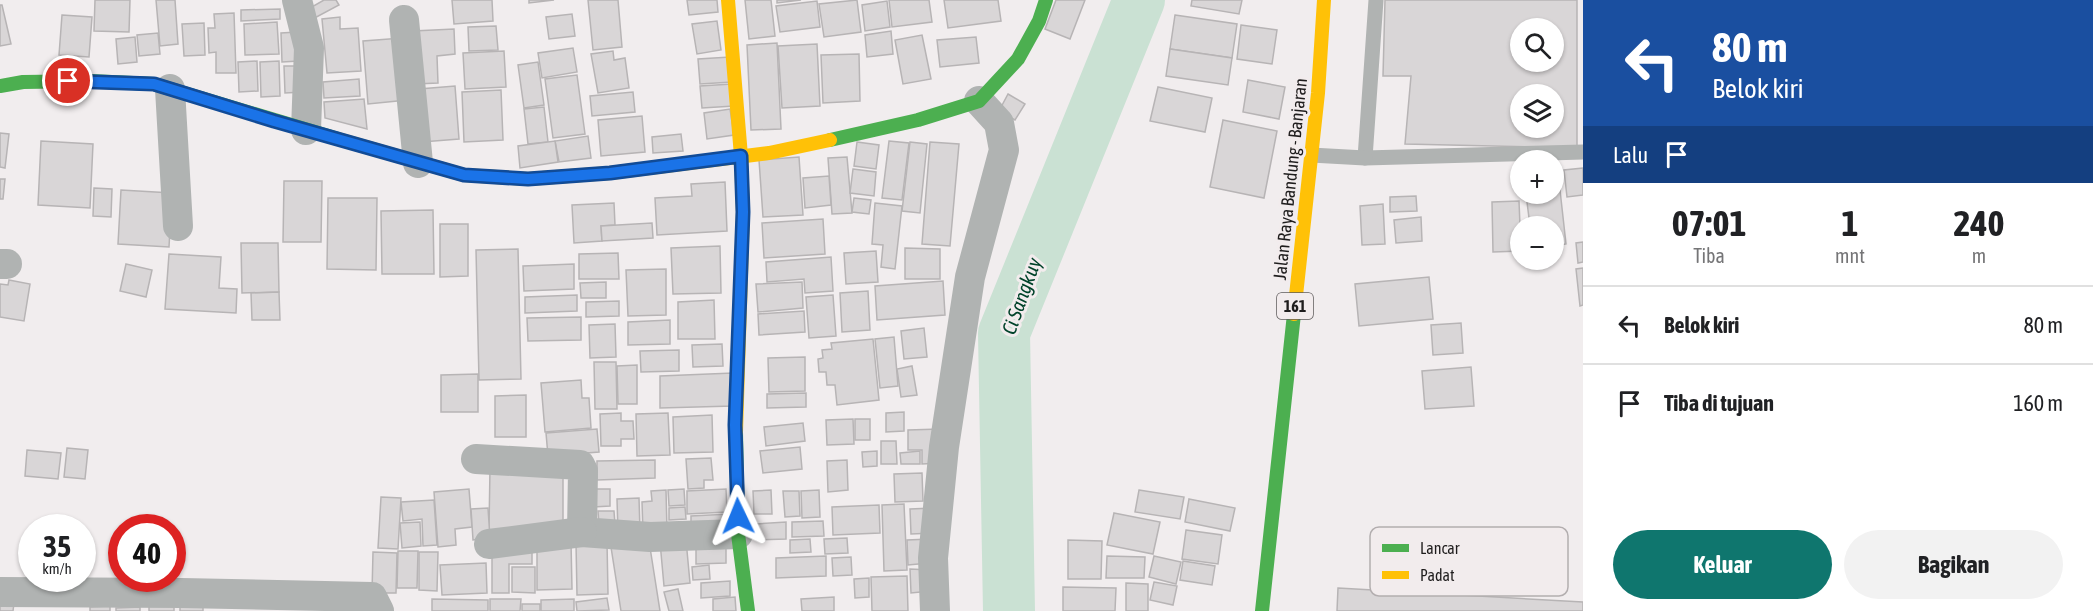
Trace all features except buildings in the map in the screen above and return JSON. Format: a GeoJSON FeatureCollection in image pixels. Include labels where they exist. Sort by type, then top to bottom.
{"type":"FeatureCollection","features":[{"type":"Feature","properties":{"kind":"street"},"geometry":{"type":"LineString","coordinates":[[297,0],[309,48],[306,130]]}},
{"type":"Feature","properties":{"kind":"street"},"geometry":{"type":"LineString","coordinates":[[728,0],[741,156],[743,212],[735,425],[738,534],[748,611]]}},
{"type":"Feature","properties":{"kind":"street"},"geometry":{"type":"LineString","coordinates":[[0,86],[23,82],[91,81],[154,84],[464,175],[528,179],[610,173],[769,153],[918,120],[979,100],[1018,59],[1039,21],[1046,0]]}},
{"type":"Feature","properties":{"kind":"street","name":"Jalan Raya Bandung - Banjaran"},"geometry":{"type":"LineString","coordinates":[[1262,611],[1311,155],[1324,0]]}},
{"type":"Feature","properties":{"kind":"street"},"geometry":{"type":"LineString","coordinates":[[404,20],[418,163]]}},
{"type":"Feature","properties":{"kind":"street"},"geometry":{"type":"LineString","coordinates":[[170,88],[178,226]]}},
{"type":"Feature","properties":{"kind":"street"},"geometry":{"type":"LineString","coordinates":[[935,611],[933,558],[944,447],[968,288],[1004,150],[999,123],[979,100]]}},
{"type":"Feature","properties":{"kind":"street"},"geometry":{"type":"LineString","coordinates":[[476,459],[580,465],[583,471],[582,532]]}},
{"type":"Feature","properties":{"kind":"street"},"geometry":{"type":"LineString","coordinates":[[489,544],[582,532],[650,537],[738,534]]}},
{"type":"Feature","properties":{"kind":"street"},"geometry":{"type":"LineString","coordinates":[[0,592],[182,592],[372,597],[379,611]]}},
{"type":"Feature","properties":{"kind":"lane"},"geometry":{"type":"LineString","coordinates":[[1365,158],[1376,0]]}},
{"type":"Feature","properties":{"kind":"lane"},"geometry":{"type":"LineString","coordinates":[[1311,155],[1365,158],[1583,152]]}},
{"type":"Feature","properties":{"kind":"waterway","name":"Ci Sangkuy"},"geometry":{"type":"LineString","coordinates":[[1009,611],[1004,333],[1139,0]]}},
{"type":"Feature","properties":{"kind":"traffic: fast"},"geometry":{"type":"LineString","coordinates":[[830,140],[918,120],[979,101],[1018,59],[1039,21],[1046,0]]}},
{"type":"Feature","properties":{"kind":"traffic: fast"},"geometry":{"type":"LineString","coordinates":[[0,86],[23,82],[91,81],[154,84],[338,139]]}},
{"type":"Feature","properties":{"kind":"traffic: fast"},"geometry":{"type":"LineString","coordinates":[[1262,611],[1294,314]]}},
{"type":"Feature","properties":{"kind":"traffic: fast"},"geometry":{"type":"LineString","coordinates":[[736,432],[738,534],[748,611]]}},
{"type":"Feature","properties":{"kind":"traffic: slow"},"geometry":{"type":"LineString","coordinates":[[728,0],[741,156],[743,212],[736,432]]}},
{"type":"Feature","properties":{"kind":"traffic: slow"},"geometry":{"type":"LineString","coordinates":[[1294,314],[1318,93],[1324,0]]}},
{"type":"Feature","properties":{"kind":"traffic: slow"},"geometry":{"type":"LineString","coordinates":[[338,139],[464,175],[528,179],[610,173],[769,153],[830,140]]}},
{"type":"Feature","properties":{"kind":"route"},"geometry":{"type":"LineString","coordinates":[[68,81],[154,84],[464,175],[528,179],[610,173],[741,156],[743,212],[735,425],[738,516]]}}]}
